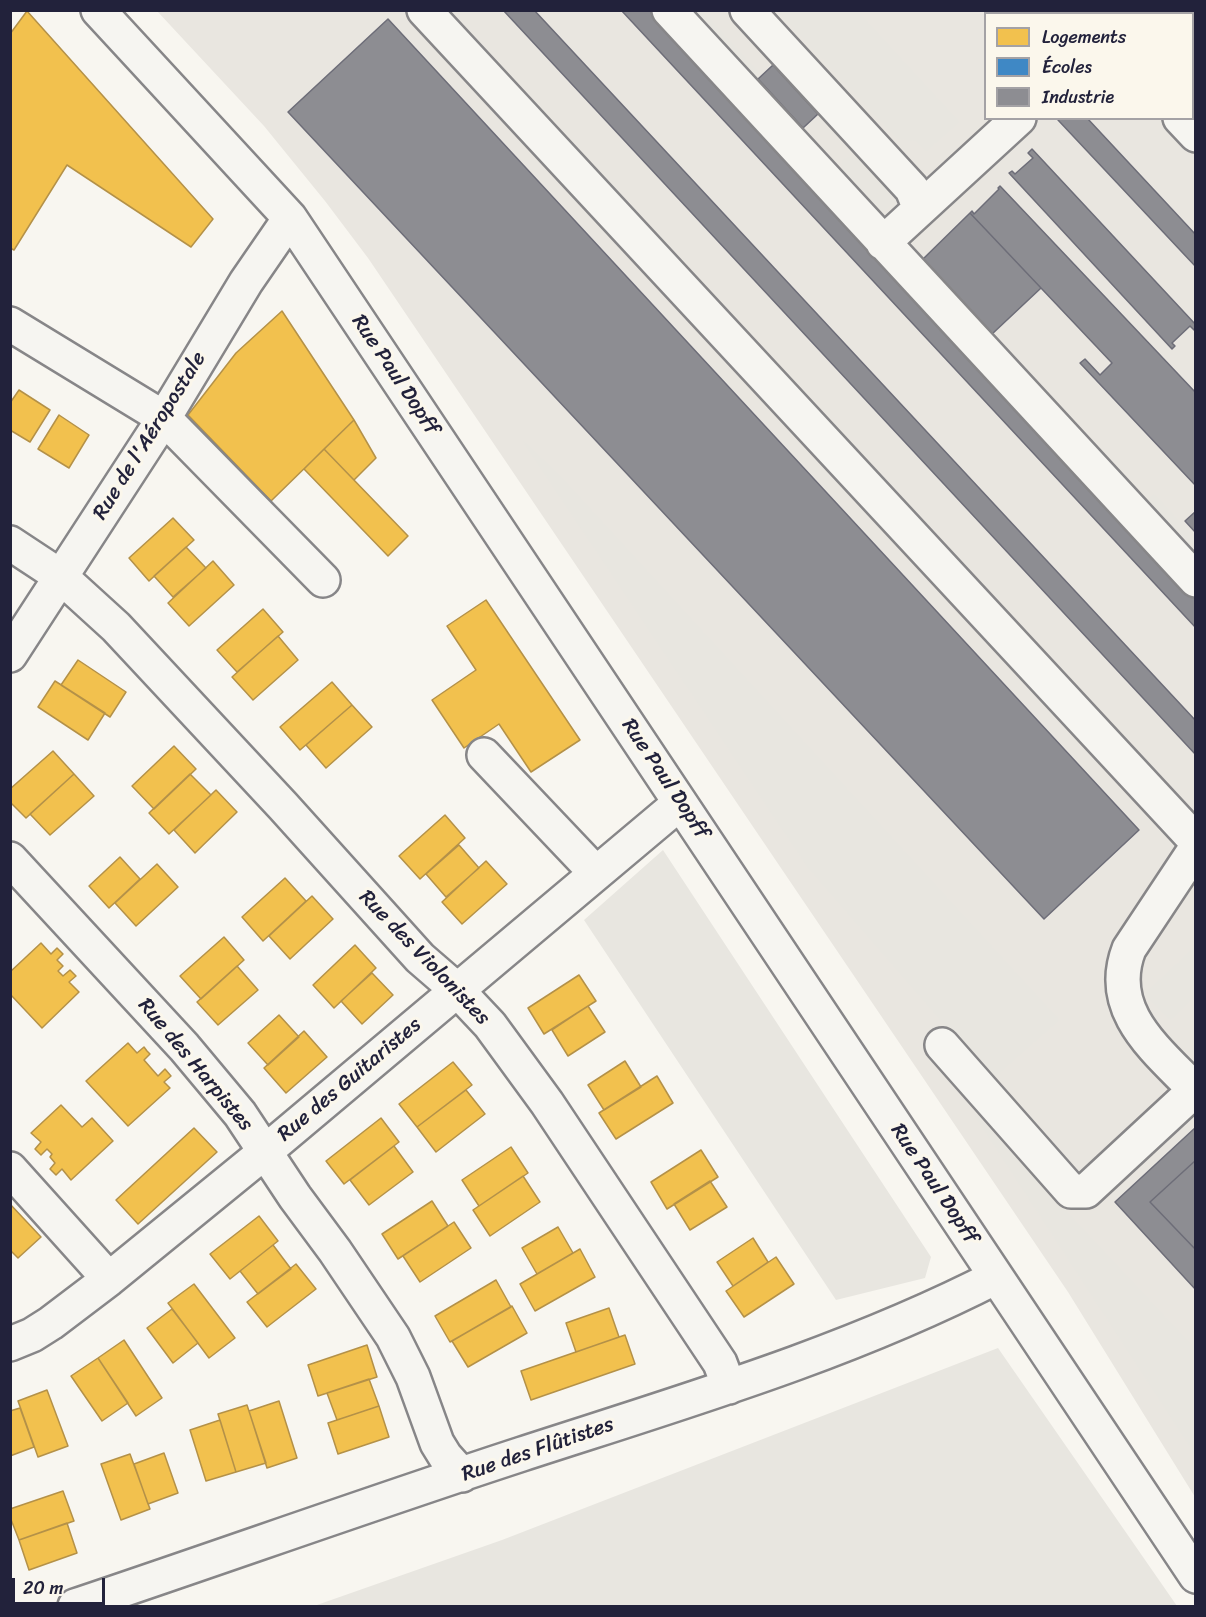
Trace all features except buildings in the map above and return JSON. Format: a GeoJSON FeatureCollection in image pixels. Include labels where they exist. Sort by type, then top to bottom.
{"type":"FeatureCollection","features":[{"type":"Feature","properties":{"kind":"street","name":"Rue Paul Dopff"},"geometry":{"type":"LineString","coordinates":[[98,10],[290,218],[1196,1576]]}},
{"type":"Feature","properties":{"kind":"street"},"geometry":{"type":"LineString","coordinates":[[424,10],[1196,841]]}},
{"type":"Feature","properties":{"kind":"street"},"geometry":{"type":"LineString","coordinates":[[669,10],[1196,579]]}},
{"type":"Feature","properties":{"kind":"street"},"geometry":{"type":"LineString","coordinates":[[747,10],[912,189],[920,209]]}},
{"type":"Feature","properties":{"kind":"street"},"geometry":{"type":"LineString","coordinates":[[883,243],[1017,120]]}},
{"type":"Feature","properties":{"kind":"street"},"geometry":{"type":"LineString","coordinates":[[1182,120],[1196,135]]}},
{"type":"Feature","properties":{"kind":"street","name":"Rue de l'Aéropostale"},"geometry":{"type":"LineString","coordinates":[[10,655],[164,418],[246,282],[290,218]]}},
{"type":"Feature","properties":{"kind":"street"},"geometry":{"type":"LineString","coordinates":[[10,324],[164,418],[323,580]]}},
{"type":"Feature","properties":{"kind":"street","name":"Rue des Violonistes"},"geometry":{"type":"LineString","coordinates":[[10,543],[60,576],[116,627],[283,806],[420,958],[457,990],[490,1025],[547,1102],[720,1363],[729,1386]]}},
{"type":"Feature","properties":{"kind":"street"},"geometry":{"type":"LineString","coordinates":[[484,755],[596,873]]}},
{"type":"Feature","properties":{"kind":"street","name":"Rue des Guitaristes"},"geometry":{"type":"LineString","coordinates":[[10,1344],[32,1335],[51,1323],[109,1279],[266,1151],[680,803]]}},
{"type":"Feature","properties":{"kind":"street"},"geometry":{"type":"LineString","coordinates":[[942,1045],[1071,1191],[1086,1191],[1195,1089],[1140,1032],[1130,1014],[1124,979],[1129,949],[1196,848]]}},
{"type":"Feature","properties":{"kind":"street","name":"Rue des Harpistes"},"geometry":{"type":"LineString","coordinates":[[10,859],[184,1047],[240,1114],[393,1337],[413,1377],[437,1443],[462,1475]]}},
{"type":"Feature","properties":{"kind":"street"},"geometry":{"type":"LineString","coordinates":[[10,1169],[109,1279]]}},
{"type":"Feature","properties":{"kind":"street","name":"Rue des Flûtistes"},"geometry":{"type":"LineString","coordinates":[[75,1606],[729,1386],[906,1321],[996,1277]]}},
{"type":"Feature","properties":{"kind":"shaded area"},"geometry":{"type":"Polygon","coordinates":[[[157,11],[1195,11],[1195,1497],[1068,1292],[368,258],[264,126],[157,11]]]}},
{"type":"Feature","properties":{"kind":"shaded area"},"geometry":{"type":"Polygon","coordinates":[[[689,11],[702,11],[758,72],[752,78],[689,11]]]}},
{"type":"Feature","properties":{"kind":"shaded area"},"geometry":{"type":"Polygon","coordinates":[[[778,11],[857,11],[959,122],[926,151],[916,141],[898,139],[778,11]]]}},
{"type":"Feature","properties":{"kind":"shaded area"},"geometry":{"type":"Polygon","coordinates":[[[848,157],[860,159],[890,192],[892,203],[888,208],[881,210],[873,208],[851,185],[843,172],[842,165],[843,159],[848,157]]]}},
{"type":"Feature","properties":{"kind":"shaded area"},"geometry":{"type":"Polygon","coordinates":[[[522,440],[559,475],[1059,1020],[992,1079],[807,866],[522,440]]]}},
{"type":"Feature","properties":{"kind":"shaded area"},"geometry":{"type":"Polygon","coordinates":[[[1154,494],[1195,539],[1195,555],[1146,502],[1154,494]]]}},
{"type":"Feature","properties":{"kind":"shaded area"},"geometry":{"type":"Polygon","coordinates":[[[663,850],[931,1257],[925,1278],[836,1300],[584,920],[663,850]]]}},
{"type":"Feature","properties":{"kind":"shaded area"},"geometry":{"type":"Polygon","coordinates":[[[1195,947],[1195,996],[1170,1020],[1145,994],[1195,947]]]}},
{"type":"Feature","properties":{"kind":"shaded area"},"geometry":{"type":"Polygon","coordinates":[[[972,1111],[1195,1349],[1195,1454],[972,1111]]]}},
{"type":"Feature","properties":{"kind":"shaded area"},"geometry":{"type":"Polygon","coordinates":[[[998,1348],[1177,1606],[314,1606],[502,1540],[998,1348]]]}}]}
